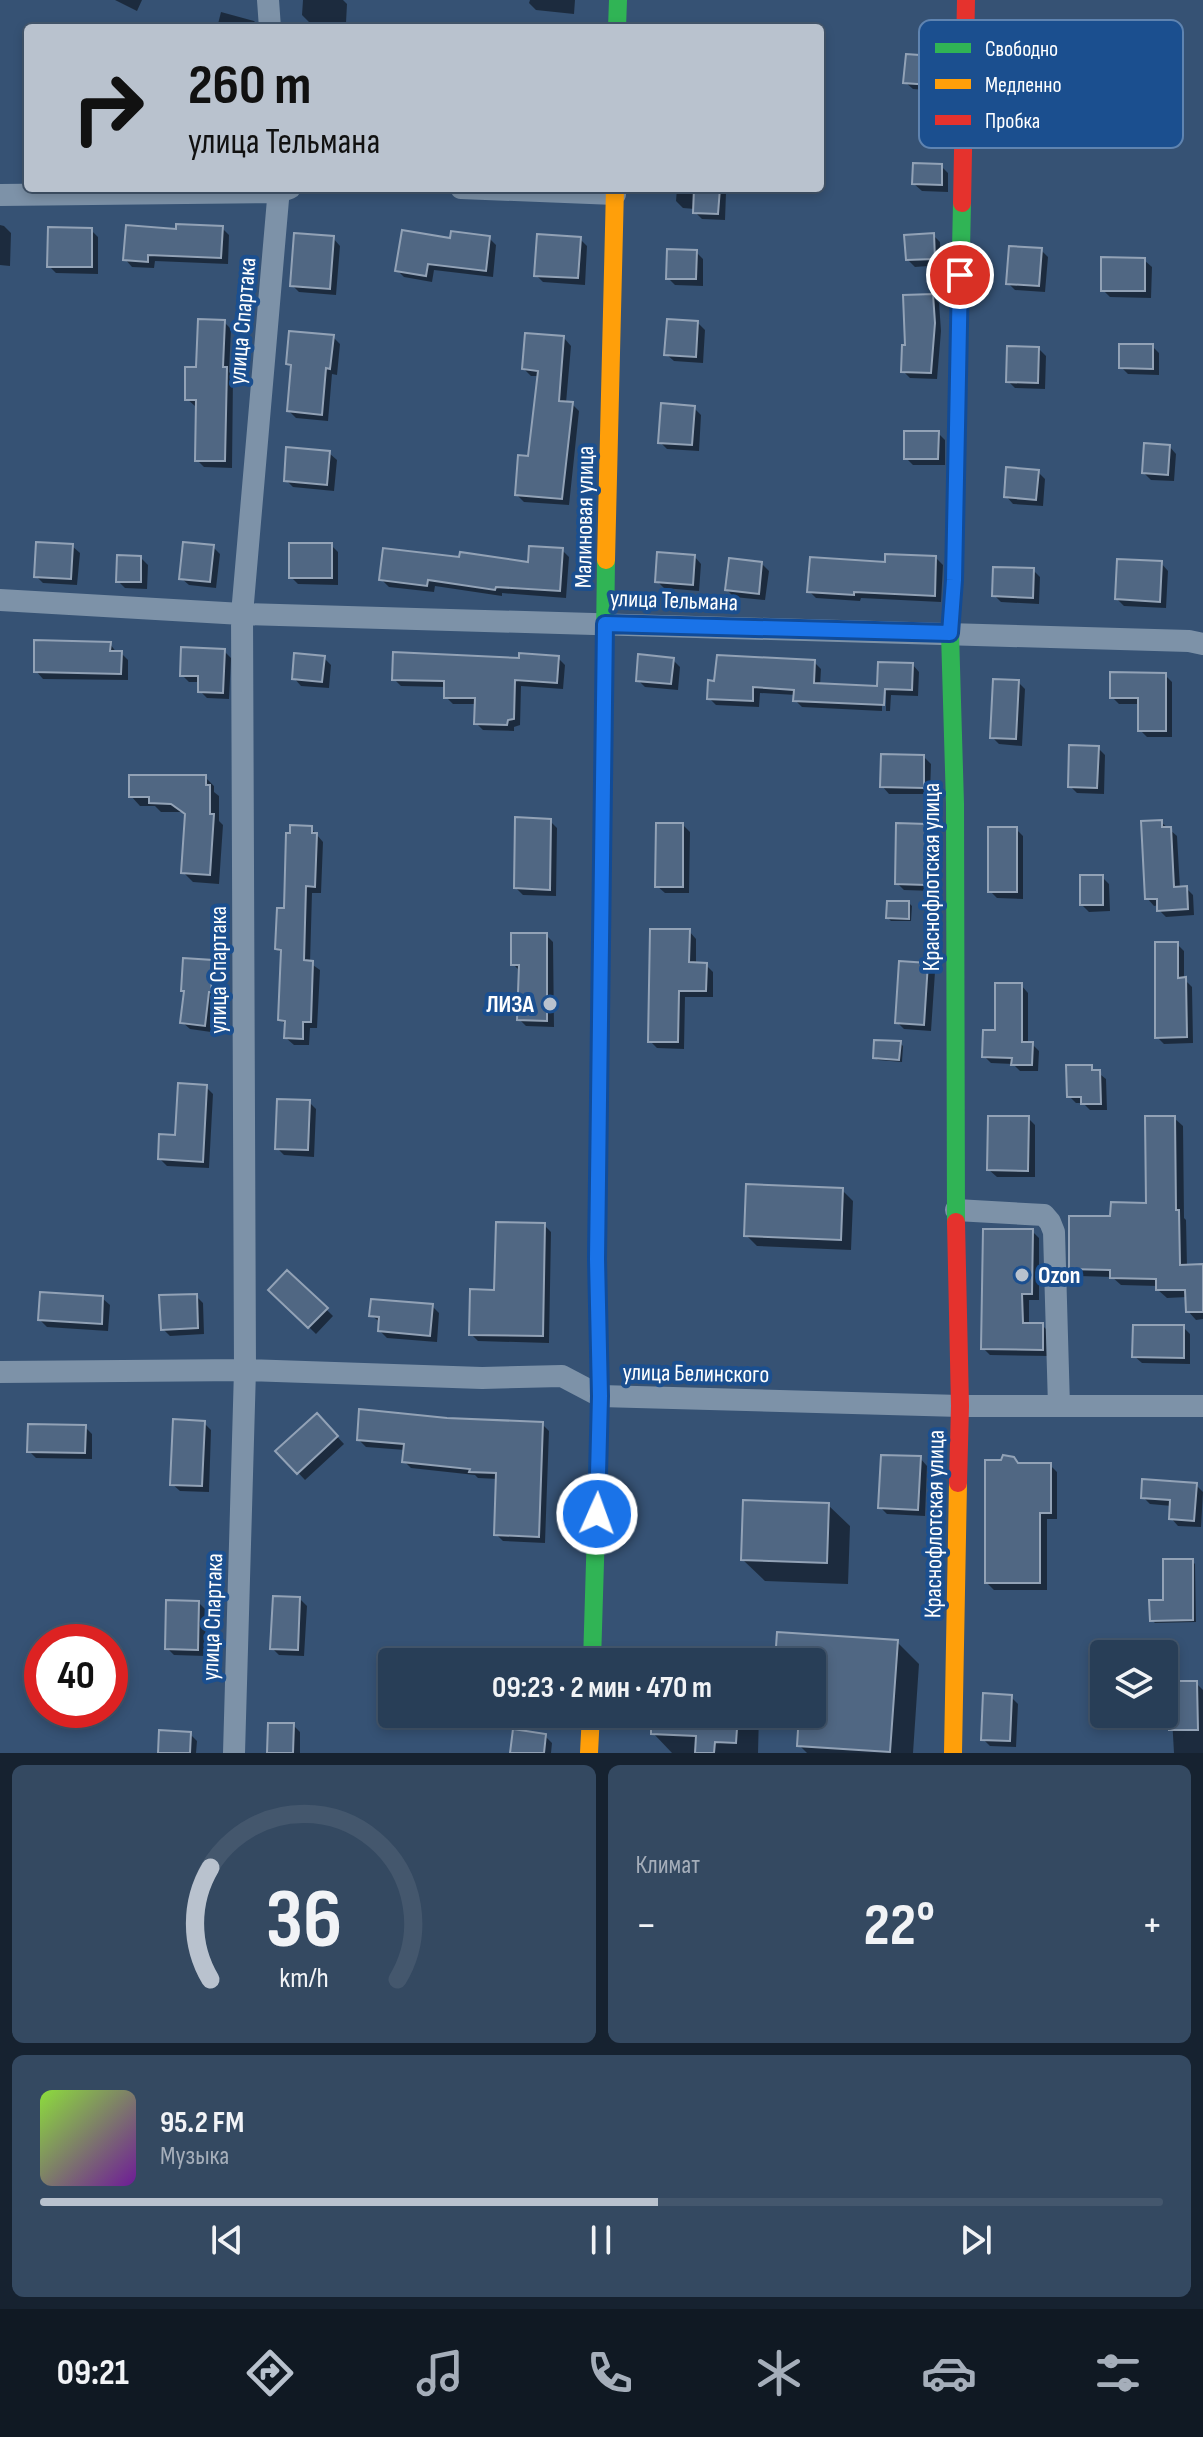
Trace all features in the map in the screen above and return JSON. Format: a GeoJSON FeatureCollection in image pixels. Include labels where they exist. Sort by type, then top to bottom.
{"type":"FeatureCollection","features":[{"type":"Feature","properties":{"kind":"street"},"geometry":{"type":"LineString","coordinates":[[268,0],[270,24]]}},
{"type":"Feature","properties":{"kind":"street"},"geometry":{"type":"LineString","coordinates":[[617,24],[618,0]]}},
{"type":"Feature","properties":{"kind":"street","name":"Краснофлотская улица"},"geometry":{"type":"LineString","coordinates":[[966,0],[966,20]]}},
{"type":"Feature","properties":{"kind":"street","name":"Краснофлотская улица"},"geometry":{"type":"LineString","coordinates":[[953,1753],[960,1406],[955,804],[950,633],[963,148]]}},
{"type":"Feature","properties":{"kind":"street"},"geometry":{"type":"LineString","coordinates":[[0,195],[142,192]]}},
{"type":"Feature","properties":{"kind":"street","name":"улица Спартака"},"geometry":{"type":"LineString","coordinates":[[234,1753],[245,1370],[242,614],[283,192]]}},
{"type":"Feature","properties":{"kind":"street","name":"Малиновая улица"},"geometry":{"type":"LineString","coordinates":[[592,1648],[600,1396],[597,1259],[605,624],[615,192]]}},
{"type":"Feature","properties":{"kind":"street","name":"улица Тельмана"},"geometry":{"type":"LineString","coordinates":[[0,600],[242,614],[950,633],[1203,644]]}},
{"type":"Feature","properties":{"kind":"street"},"geometry":{"type":"LineString","coordinates":[[956,1210],[1044,1215],[1050,1222],[1054,1232],[1059,1406]]}},
{"type":"Feature","properties":{"kind":"street","name":"улица Белинского"},"geometry":{"type":"LineString","coordinates":[[0,1372],[245,1370],[482,1378],[562,1376],[600,1396],[960,1406],[1203,1406]]}},
{"type":"Feature","properties":{"kind":"street"},"geometry":{"type":"LineString","coordinates":[[589,1753],[590,1728]]}},
{"type":"Feature","properties":{"kind":"building"},"geometry":{"type":"Polygon","coordinates":[[[906,54],[919,55],[919,84],[903,83],[906,54]]]}},
{"type":"Feature","properties":{"kind":"building"},"geometry":{"type":"Polygon","coordinates":[[[913,163],[942,164],[942,185],[912,184],[913,163]]]}},
{"type":"Feature","properties":{"kind":"building"},"geometry":{"type":"Polygon","coordinates":[[[694,192],[720,192],[718,214],[693,213],[694,192]]]}},
{"type":"Feature","properties":{"kind":"building"},"geometry":{"type":"Polygon","coordinates":[[[176,224],[223,226],[221,258],[148,255],[148,262],[123,260],[126,225],[176,229],[176,224]]]}},
{"type":"Feature","properties":{"kind":"building"},"geometry":{"type":"Polygon","coordinates":[[[48,227],[92,228],[92,267],[47,267],[48,227]]]}},
{"type":"Feature","properties":{"kind":"building"},"geometry":{"type":"Polygon","coordinates":[[[402,230],[450,238],[451,231],[490,236],[486,271],[428,264],[426,276],[395,271],[402,230]]]}},
{"type":"Feature","properties":{"kind":"building"},"geometry":{"type":"Polygon","coordinates":[[[294,233],[334,236],[330,289],[290,286],[294,233]]]}},
{"type":"Feature","properties":{"kind":"building"},"geometry":{"type":"Polygon","coordinates":[[[934,233],[935,259],[906,260],[904,235],[934,233]]]}},
{"type":"Feature","properties":{"kind":"building"},"geometry":{"type":"Polygon","coordinates":[[[537,234],[581,237],[578,278],[534,276],[537,234]]]}},
{"type":"Feature","properties":{"kind":"building"},"geometry":{"type":"Polygon","coordinates":[[[1009,246],[1042,248],[1039,286],[1006,284],[1009,246]]]}},
{"type":"Feature","properties":{"kind":"building"},"geometry":{"type":"Polygon","coordinates":[[[667,249],[697,250],[696,279],[666,279],[667,249]]]}},
{"type":"Feature","properties":{"kind":"building"},"geometry":{"type":"Polygon","coordinates":[[[1101,257],[1145,258],[1145,291],[1101,291],[1101,257]]]}},
{"type":"Feature","properties":{"kind":"building"},"geometry":{"type":"Polygon","coordinates":[[[933,294],[935,323],[931,373],[901,372],[902,345],[905,345],[903,295],[933,294]]]}},
{"type":"Feature","properties":{"kind":"building"},"geometry":{"type":"Polygon","coordinates":[[[198,319],[225,320],[225,461],[195,461],[196,400],[185,400],[185,367],[196,367],[198,319]]]}},
{"type":"Feature","properties":{"kind":"building"},"geometry":{"type":"Polygon","coordinates":[[[667,319],[698,321],[696,357],[664,355],[667,319]]]}},
{"type":"Feature","properties":{"kind":"building"},"geometry":{"type":"Polygon","coordinates":[[[289,331],[334,335],[330,369],[326,368],[322,415],[287,411],[291,365],[286,364],[289,331]]]}},
{"type":"Feature","properties":{"kind":"building"},"geometry":{"type":"Polygon","coordinates":[[[525,333],[564,336],[559,401],[573,402],[562,499],[515,495],[518,455],[528,456],[538,371],[522,369],[525,333]]]}},
{"type":"Feature","properties":{"kind":"building"},"geometry":{"type":"Polygon","coordinates":[[[1119,344],[1153,344],[1153,369],[1119,368],[1119,344]]]}},
{"type":"Feature","properties":{"kind":"building"},"geometry":{"type":"Polygon","coordinates":[[[1007,346],[1039,347],[1038,383],[1006,382],[1007,346]]]}},
{"type":"Feature","properties":{"kind":"building"},"geometry":{"type":"Polygon","coordinates":[[[661,403],[695,406],[692,445],[658,443],[661,403]]]}},
{"type":"Feature","properties":{"kind":"building"},"geometry":{"type":"Polygon","coordinates":[[[904,431],[939,431],[938,459],[904,459],[904,431]]]}},
{"type":"Feature","properties":{"kind":"building"},"geometry":{"type":"Polygon","coordinates":[[[1144,443],[1170,445],[1168,475],[1142,473],[1144,443]]]}},
{"type":"Feature","properties":{"kind":"building"},"geometry":{"type":"Polygon","coordinates":[[[286,447],[330,451],[327,485],[284,481],[286,447]]]}},
{"type":"Feature","properties":{"kind":"building"},"geometry":{"type":"Polygon","coordinates":[[[1006,467],[1039,470],[1036,500],[1004,497],[1006,467]]]}},
{"type":"Feature","properties":{"kind":"building"},"geometry":{"type":"Polygon","coordinates":[[[36,542],[73,544],[71,579],[34,577],[36,542]]]}},
{"type":"Feature","properties":{"kind":"building"},"geometry":{"type":"Polygon","coordinates":[[[183,542],[214,545],[210,582],[179,579],[183,542]]]}},
{"type":"Feature","properties":{"kind":"building"},"geometry":{"type":"Polygon","coordinates":[[[289,543],[332,543],[332,578],[289,578],[289,543]]]}},
{"type":"Feature","properties":{"kind":"building"},"geometry":{"type":"Polygon","coordinates":[[[529,546],[563,548],[560,591],[496,587],[495,590],[428,580],[427,586],[379,580],[383,548],[459,557],[460,552],[528,562],[529,546]]]}},
{"type":"Feature","properties":{"kind":"building"},"geometry":{"type":"Polygon","coordinates":[[[657,552],[695,555],[693,585],[655,582],[657,552]]]}},
{"type":"Feature","properties":{"kind":"building"},"geometry":{"type":"Polygon","coordinates":[[[885,554],[936,556],[935,596],[807,592],[810,557],[885,562],[885,554]]]}},
{"type":"Feature","properties":{"kind":"building"},"geometry":{"type":"Polygon","coordinates":[[[117,555],[141,556],[141,582],[116,582],[117,555]]]}},
{"type":"Feature","properties":{"kind":"building"},"geometry":{"type":"Polygon","coordinates":[[[729,558],[762,562],[759,594],[725,590],[729,558]]]}},
{"type":"Feature","properties":{"kind":"building"},"geometry":{"type":"Polygon","coordinates":[[[1117,559],[1162,561],[1160,602],[1115,599],[1117,559]]]}},
{"type":"Feature","properties":{"kind":"building"},"geometry":{"type":"Polygon","coordinates":[[[993,567],[1034,568],[1033,598],[992,596],[993,567]]]}},
{"type":"Feature","properties":{"kind":"building"},"geometry":{"type":"Polygon","coordinates":[[[34,640],[111,642],[110,651],[122,651],[121,674],[34,672],[34,640]]]}},
{"type":"Feature","properties":{"kind":"building"},"geometry":{"type":"Polygon","coordinates":[[[181,647],[225,649],[223,693],[198,692],[198,676],[180,676],[181,647]]]}},
{"type":"Feature","properties":{"kind":"building"},"geometry":{"type":"Polygon","coordinates":[[[393,652],[519,658],[519,653],[559,656],[557,683],[515,680],[514,719],[508,720],[507,725],[474,724],[475,698],[444,698],[444,681],[392,680],[393,652]]]}},
{"type":"Feature","properties":{"kind":"building"},"geometry":{"type":"Polygon","coordinates":[[[294,653],[325,656],[322,682],[292,679],[294,653]]]}},
{"type":"Feature","properties":{"kind":"building"},"geometry":{"type":"Polygon","coordinates":[[[638,654],[674,658],[671,684],[636,681],[638,654]]]}},
{"type":"Feature","properties":{"kind":"building"},"geometry":{"type":"Polygon","coordinates":[[[717,655],[815,660],[814,683],[877,686],[878,662],[913,663],[912,690],[885,689],[884,705],[793,701],[794,690],[753,687],[753,701],[707,699],[708,680],[714,681],[717,655]]]}},
{"type":"Feature","properties":{"kind":"building"},"geometry":{"type":"Polygon","coordinates":[[[1110,672],[1166,673],[1166,731],[1138,731],[1138,698],[1110,698],[1110,672]]]}},
{"type":"Feature","properties":{"kind":"building"},"geometry":{"type":"Polygon","coordinates":[[[993,679],[1019,680],[1016,739],[990,738],[993,679]]]}},
{"type":"Feature","properties":{"kind":"building"},"geometry":{"type":"Polygon","coordinates":[[[1069,745],[1099,746],[1097,788],[1068,787],[1069,745]]]}},
{"type":"Feature","properties":{"kind":"building"},"geometry":{"type":"Polygon","coordinates":[[[881,754],[924,755],[924,788],[880,787],[881,754]]]}},
{"type":"Feature","properties":{"kind":"building"},"geometry":{"type":"Polygon","coordinates":[[[129,775],[206,775],[206,785],[210,785],[210,814],[214,814],[210,875],[181,873],[185,814],[171,804],[149,803],[149,797],[129,797],[129,775]]]}},
{"type":"Feature","properties":{"kind":"building"},"geometry":{"type":"Polygon","coordinates":[[[515,817],[551,819],[550,890],[514,888],[515,817]]]}},
{"type":"Feature","properties":{"kind":"building"},"geometry":{"type":"Polygon","coordinates":[[[1162,820],[1162,827],[1171,827],[1174,887],[1187,886],[1188,909],[1157,911],[1157,899],[1145,899],[1141,821],[1162,820]]]}},
{"type":"Feature","properties":{"kind":"building"},"geometry":{"type":"Polygon","coordinates":[[[656,823],[683,823],[683,887],[655,887],[656,823]]]}},
{"type":"Feature","properties":{"kind":"building"},"geometry":{"type":"Polygon","coordinates":[[[896,823],[927,824],[926,885],[895,884],[896,823]]]}},
{"type":"Feature","properties":{"kind":"building"},"geometry":{"type":"Polygon","coordinates":[[[290,825],[312,826],[312,833],[317,833],[315,887],[306,886],[304,960],[313,961],[311,1022],[303,1022],[303,1039],[284,1038],[285,1021],[278,1020],[281,950],[275,949],[277,908],[284,908],[286,833],[290,833],[290,825]]]}},
{"type":"Feature","properties":{"kind":"building"},"geometry":{"type":"Polygon","coordinates":[[[988,827],[1017,827],[1017,892],[988,892],[988,827]]]}},
{"type":"Feature","properties":{"kind":"building"},"geometry":{"type":"Polygon","coordinates":[[[1080,875],[1103,875],[1103,905],[1080,905],[1080,875]]]}},
{"type":"Feature","properties":{"kind":"building"},"geometry":{"type":"Polygon","coordinates":[[[887,901],[909,901],[909,919],[886,918],[887,901]]]}},
{"type":"Feature","properties":{"kind":"building"},"geometry":{"type":"Polygon","coordinates":[[[650,929],[690,929],[689,962],[707,963],[706,991],[679,991],[678,1042],[648,1042],[650,929]]]}},
{"type":"Feature","properties":{"kind":"building"},"geometry":{"type":"Polygon","coordinates":[[[511,933],[547,933],[547,1021],[517,1020],[519,965],[511,965],[511,933]]]}},
{"type":"Feature","properties":{"kind":"building"},"geometry":{"type":"Polygon","coordinates":[[[1155,942],[1178,942],[1178,978],[1186,977],[1187,1037],[1155,1038],[1155,942]]]}},
{"type":"Feature","properties":{"kind":"building"},"geometry":{"type":"Polygon","coordinates":[[[183,958],[213,960],[205,1026],[180,1023],[184,991],[181,991],[183,958]]]}},
{"type":"Feature","properties":{"kind":"building"},"geometry":{"type":"Polygon","coordinates":[[[899,961],[928,963],[924,1025],[895,1023],[899,961]]]}},
{"type":"Feature","properties":{"kind":"building"},"geometry":{"type":"Polygon","coordinates":[[[995,983],[1022,983],[1022,1042],[1033,1042],[1032,1065],[1011,1065],[1012,1058],[982,1057],[983,1030],[995,1030],[995,983]]]}},
{"type":"Feature","properties":{"kind":"building"},"geometry":{"type":"Polygon","coordinates":[[[874,1040],[901,1041],[899,1060],[873,1058],[874,1040]]]}},
{"type":"Feature","properties":{"kind":"building"},"geometry":{"type":"Polygon","coordinates":[[[1066,1065],[1092,1065],[1092,1070],[1100,1070],[1101,1104],[1081,1104],[1081,1097],[1067,1097],[1066,1065]]]}},
{"type":"Feature","properties":{"kind":"building"},"geometry":{"type":"Polygon","coordinates":[[[178,1083],[207,1085],[203,1162],[158,1159],[159,1134],[175,1135],[178,1083]]]}},
{"type":"Feature","properties":{"kind":"building"},"geometry":{"type":"Polygon","coordinates":[[[277,1099],[310,1100],[308,1150],[275,1149],[277,1099]]]}},
{"type":"Feature","properties":{"kind":"building"},"geometry":{"type":"Polygon","coordinates":[[[988,1116],[1029,1116],[1028,1171],[987,1170],[988,1116]]]}},
{"type":"Feature","properties":{"kind":"building"},"geometry":{"type":"Polygon","coordinates":[[[1145,1116],[1175,1116],[1180,1265],[1203,1264],[1203,1312],[1186,1312],[1185,1290],[1156,1290],[1156,1279],[1110,1278],[1110,1270],[1069,1269],[1069,1216],[1110,1216],[1111,1202],[1146,1203],[1145,1116]]]}},
{"type":"Feature","properties":{"kind":"building"},"geometry":{"type":"Polygon","coordinates":[[[746,1184],[843,1188],[841,1240],[744,1236],[746,1184]]]}},
{"type":"Feature","properties":{"kind":"building"},"geometry":{"type":"Polygon","coordinates":[[[496,1222],[545,1223],[543,1336],[469,1335],[470,1289],[494,1290],[496,1222]]]}},
{"type":"Feature","properties":{"kind":"building"},"geometry":{"type":"Polygon","coordinates":[[[983,1229],[1033,1229],[1032,1294],[1022,1294],[1023,1323],[1043,1323],[1043,1350],[981,1349],[983,1229]]]}},
{"type":"Feature","properties":{"kind":"building"},"geometry":{"type":"Polygon","coordinates":[[[287,1270],[328,1308],[308,1328],[268,1290],[287,1270]]]}},
{"type":"Feature","properties":{"kind":"building"},"geometry":{"type":"Polygon","coordinates":[[[40,1292],[103,1296],[102,1324],[38,1320],[40,1292]]]}},
{"type":"Feature","properties":{"kind":"building"},"geometry":{"type":"Polygon","coordinates":[[[197,1294],[198,1328],[161,1330],[159,1295],[197,1294]]]}},
{"type":"Feature","properties":{"kind":"building"},"geometry":{"type":"Polygon","coordinates":[[[371,1299],[433,1304],[430,1336],[378,1331],[379,1317],[369,1316],[371,1299]]]}},
{"type":"Feature","properties":{"kind":"building"},"geometry":{"type":"Polygon","coordinates":[[[1133,1325],[1184,1325],[1184,1358],[1132,1357],[1133,1325]]]}},
{"type":"Feature","properties":{"kind":"building"},"geometry":{"type":"Polygon","coordinates":[[[359,1409],[447,1418],[543,1422],[539,1537],[494,1535],[496,1473],[402,1462],[404,1444],[357,1440],[359,1409]]]}},
{"type":"Feature","properties":{"kind":"building"},"geometry":{"type":"Polygon","coordinates":[[[317,1413],[338,1436],[297,1474],[275,1451],[317,1413]]]}},
{"type":"Feature","properties":{"kind":"building"},"geometry":{"type":"Polygon","coordinates":[[[173,1419],[205,1421],[202,1486],[170,1485],[173,1419]]]}},
{"type":"Feature","properties":{"kind":"building"},"geometry":{"type":"Polygon","coordinates":[[[28,1424],[86,1425],[85,1453],[27,1452],[28,1424]]]}},
{"type":"Feature","properties":{"kind":"building"},"geometry":{"type":"Polygon","coordinates":[[[881,1455],[921,1456],[918,1510],[878,1508],[881,1455]]]}},
{"type":"Feature","properties":{"kind":"building"},"geometry":{"type":"Polygon","coordinates":[[[1003,1455],[1014,1457],[1018,1463],[1051,1463],[1051,1513],[1040,1513],[1040,1583],[985,1583],[985,1460],[1001,1460],[1003,1455]]]}},
{"type":"Feature","properties":{"kind":"building"},"geometry":{"type":"Polygon","coordinates":[[[1142,1479],[1197,1483],[1194,1521],[1169,1519],[1170,1500],[1141,1498],[1142,1479]]]}},
{"type":"Feature","properties":{"kind":"building"},"geometry":{"type":"Polygon","coordinates":[[[743,1500],[829,1503],[827,1563],[741,1560],[743,1500]]]}},
{"type":"Feature","properties":{"kind":"building"},"geometry":{"type":"Polygon","coordinates":[[[1163,1559],[1193,1559],[1193,1620],[1150,1621],[1149,1600],[1163,1600],[1163,1559]]]}},
{"type":"Feature","properties":{"kind":"building"},"geometry":{"type":"Polygon","coordinates":[[[273,1596],[300,1597],[298,1650],[270,1649],[273,1596]]]}},
{"type":"Feature","properties":{"kind":"building"},"geometry":{"type":"Polygon","coordinates":[[[166,1600],[199,1601],[198,1650],[165,1649],[166,1600]]]}},
{"type":"Feature","properties":{"kind":"building"},"geometry":{"type":"Polygon","coordinates":[[[777,1632],[898,1640],[890,1752],[797,1746],[798,1728],[826,1728],[826,1648],[776,1648],[777,1632]]]}},
{"type":"Feature","properties":{"kind":"building"},"geometry":{"type":"Polygon","coordinates":[[[1178,1681],[1197,1681],[1198,1730],[1169,1730],[1178,1728],[1178,1681]]]}},
{"type":"Feature","properties":{"kind":"building"},"geometry":{"type":"Polygon","coordinates":[[[983,1693],[1012,1695],[1010,1741],[981,1740],[983,1693]]]}},
{"type":"Feature","properties":{"kind":"building"},"geometry":{"type":"Polygon","coordinates":[[[268,1723],[294,1723],[293,1753],[267,1753],[268,1723]]]}},
{"type":"Feature","properties":{"kind":"building"},"geometry":{"type":"Polygon","coordinates":[[[651,1728],[737,1728],[736,1743],[715,1742],[714,1753],[695,1753],[696,1736],[651,1734],[651,1728]]]}},
{"type":"Feature","properties":{"kind":"building"},"geometry":{"type":"Polygon","coordinates":[[[513,1729],[546,1734],[544,1753],[510,1753],[513,1729]]]}},
{"type":"Feature","properties":{"kind":"building"},"geometry":{"type":"Polygon","coordinates":[[[159,1730],[191,1732],[190,1753],[158,1753],[159,1730]]]}},
{"type":"Feature","properties":{"kind":"traffic: fast"},"geometry":{"type":"LineString","coordinates":[[617,24],[618,0]]}},
{"type":"Feature","properties":{"kind":"traffic: fast"},"geometry":{"type":"LineString","coordinates":[[956,1222],[955,804],[950,633],[954,580],[962,203]]}},
{"type":"Feature","properties":{"kind":"traffic: fast"},"geometry":{"type":"LineString","coordinates":[[592,1648],[600,1396],[597,1259],[606,560]]}},
{"type":"Feature","properties":{"kind":"traffic: slow"},"geometry":{"type":"LineString","coordinates":[[606,560],[615,192]]}},
{"type":"Feature","properties":{"kind":"traffic: slow"},"geometry":{"type":"LineString","coordinates":[[953,1753],[958,1483]]}},
{"type":"Feature","properties":{"kind":"traffic: slow"},"geometry":{"type":"LineString","coordinates":[[589,1753],[590,1728]]}},
{"type":"Feature","properties":{"kind":"traffic: jam"},"geometry":{"type":"LineString","coordinates":[[966,0],[966,20]]}},
{"type":"Feature","properties":{"kind":"traffic: jam"},"geometry":{"type":"LineString","coordinates":[[962,203],[963,148]]}},
{"type":"Feature","properties":{"kind":"traffic: jam"},"geometry":{"type":"LineString","coordinates":[[956,1222],[960,1406],[958,1483]]}},
{"type":"Feature","properties":{"kind":"place","name":"ЛИЗА"},"geometry":{"type":"Point","coordinates":[550,1004]}},
{"type":"Feature","properties":{"kind":"place","name":"Ozon"},"geometry":{"type":"Point","coordinates":[1022,1275]}},
{"type":"Feature","properties":{"kind":"route"},"geometry":{"type":"LineString","coordinates":[[597,1514],[605,624],[950,633],[954,580],[960,275]]}}]}
